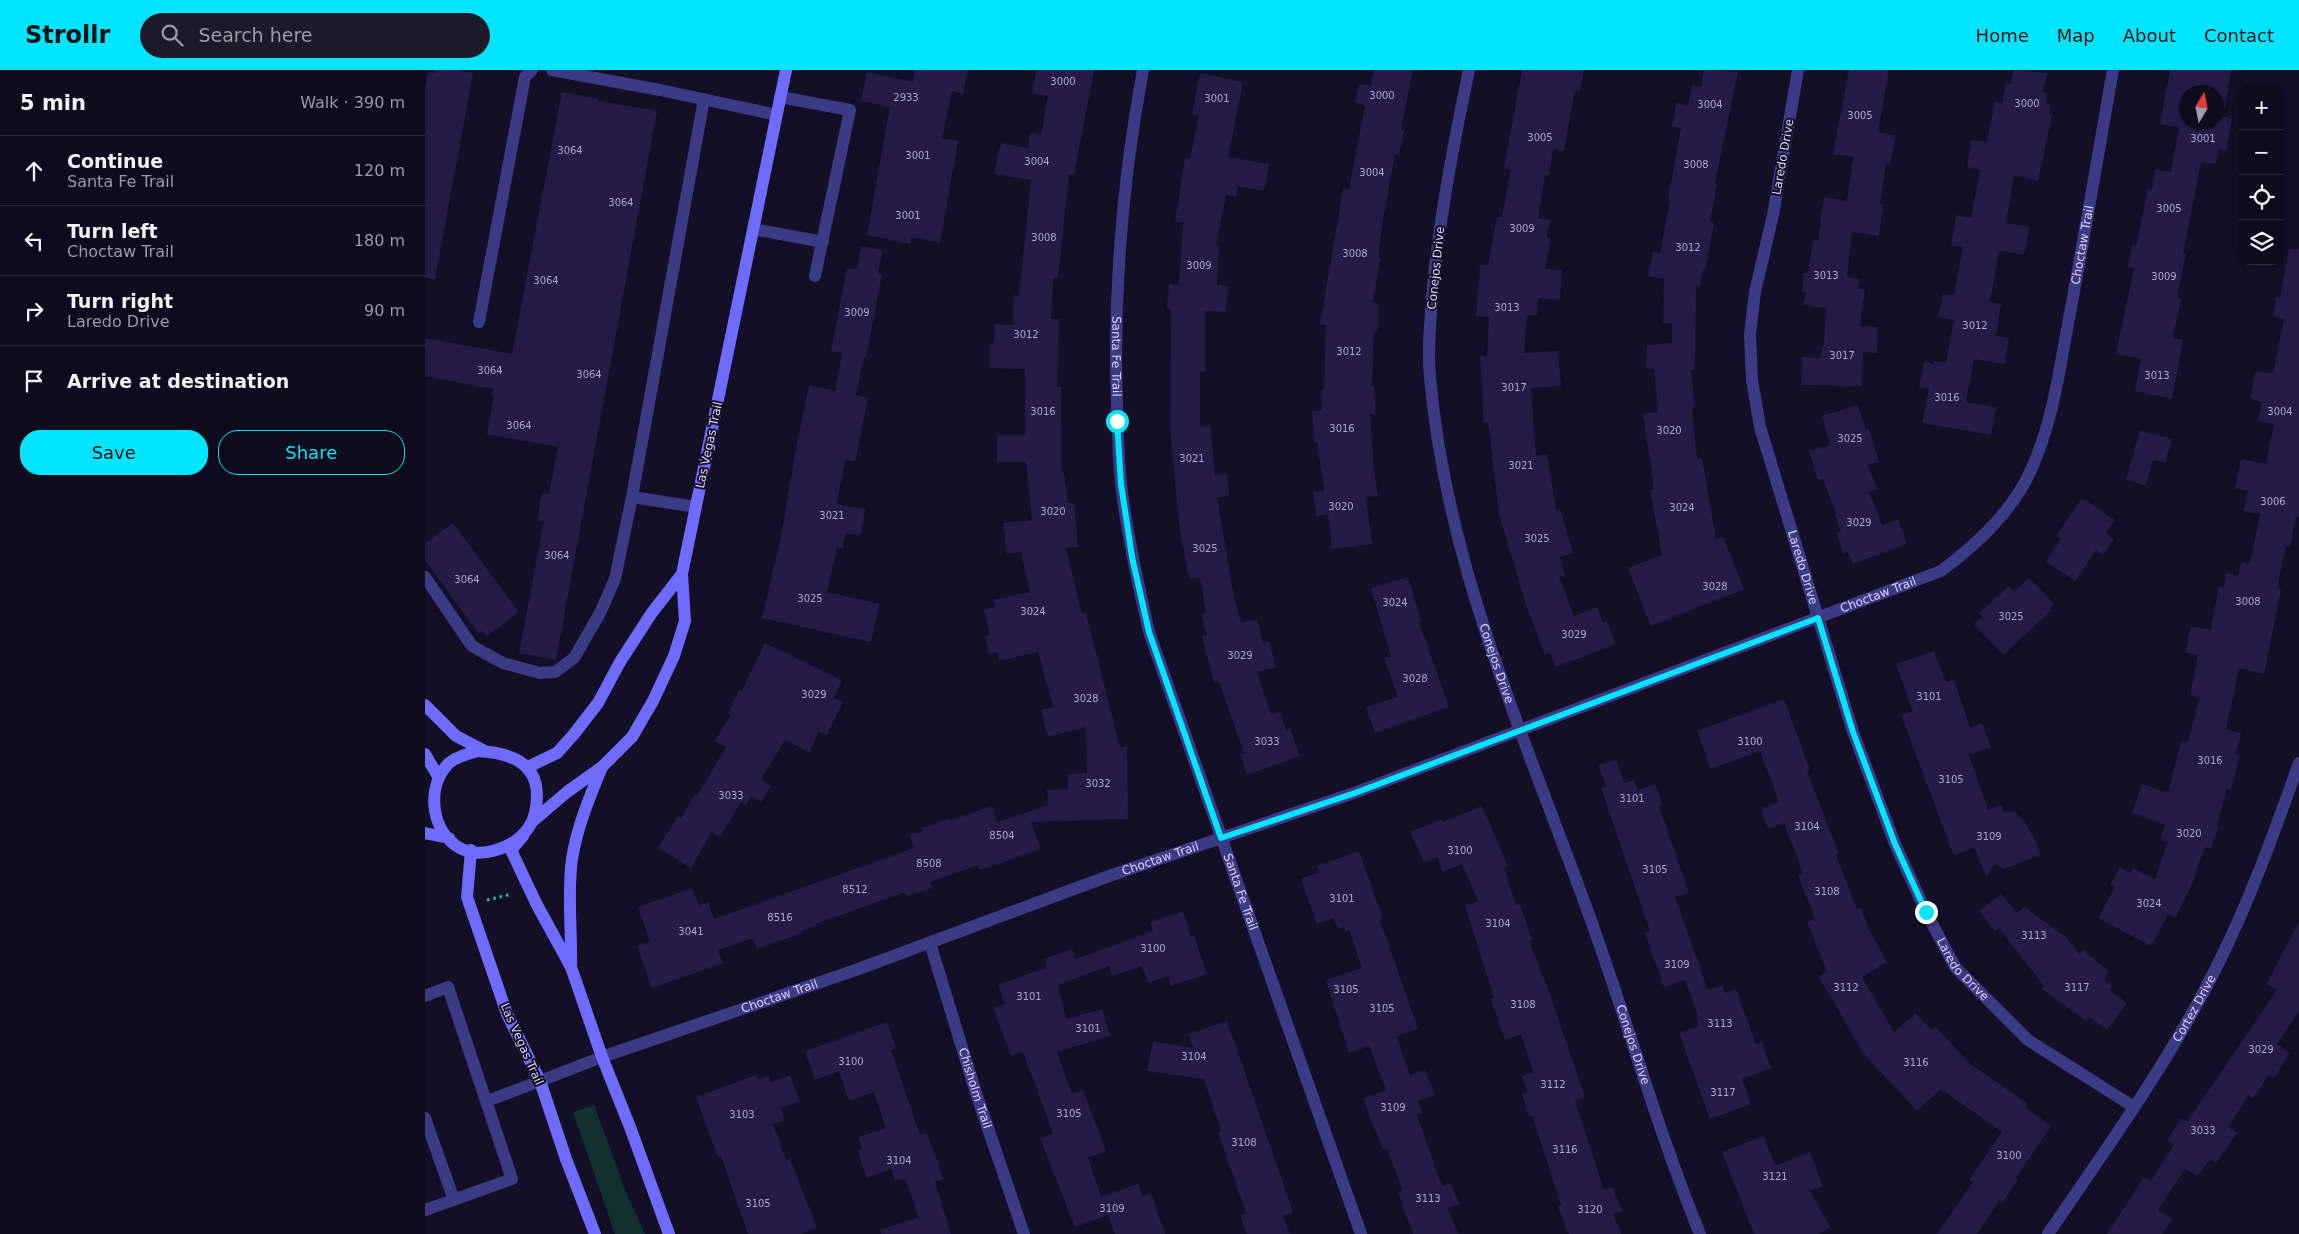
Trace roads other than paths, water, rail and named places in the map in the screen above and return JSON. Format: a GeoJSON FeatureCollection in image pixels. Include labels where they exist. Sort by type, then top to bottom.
{"type":"FeatureCollection","features":[{"type":"Feature","properties":{"kind":"main road","name":"Las Vegas Trail"},"geometry":{"type":"LineString","coordinates":[[528,767],[557,753],[574,734],[598,703],[620,662],[651,614],[682,574],[786,70]]}},
{"type":"Feature","properties":{"kind":"main road"},"geometry":{"type":"LineString","coordinates":[[669,1234],[602,1057],[571,967],[537,905],[511,850],[533,821],[567,792],[602,767],[632,737],[653,701],[673,656],[685,621],[682,574]]}},
{"type":"Feature","properties":{"kind":"main road"},"geometry":{"type":"LineString","coordinates":[[425,705],[456,736],[485,751]]}},
{"type":"Feature","properties":{"kind":"main road"},"geometry":{"type":"LineString","coordinates":[[523,836],[507,847],[488,851],[471,850],[455,845],[442,829],[429,792],[450,763],[477,751],[498,752],[516,758],[528,767],[537,785],[537,804],[533,821]]}},
{"type":"Feature","properties":{"kind":"main road"},"geometry":{"type":"LineString","coordinates":[[425,754],[439,778]]}},
{"type":"Feature","properties":{"kind":"main road"},"geometry":{"type":"LineString","coordinates":[[571,967],[570,894],[572,859],[583,818],[602,767]]}},
{"type":"Feature","properties":{"kind":"main road"},"geometry":{"type":"LineString","coordinates":[[425,833],[449,838]]}},
{"type":"Feature","properties":{"kind":"main road","name":"Las Vegas Trail"},"geometry":{"type":"LineString","coordinates":[[471,850],[467,897],[507,1014],[540,1081],[566,1159],[595,1234]]}},
{"type":"Feature","properties":{"kind":"street"},"geometry":{"type":"LineString","coordinates":[[479,322],[525,77],[532,70]]}},
{"type":"Feature","properties":{"kind":"street"},"geometry":{"type":"LineString","coordinates":[[552,70],[777,115]]}},
{"type":"Feature","properties":{"kind":"street","name":"Santa Fe Trail"},"geometry":{"type":"LineString","coordinates":[[1143,70],[1124,195],[1116,290],[1117,421],[1121,484],[1132,557],[1149,632],[1361,1234]]}},
{"type":"Feature","properties":{"kind":"street","name":"Conejos Drive"},"geometry":{"type":"LineString","coordinates":[[1469,70],[1437,244],[1430,324],[1430,376],[1446,490],[1479,614],[1589,917],[1660,1126],[1700,1234]]}},
{"type":"Feature","properties":{"kind":"street","name":"Laredo Drive"},"geometry":{"type":"LineString","coordinates":[[1798,70],[1773,215],[1755,292],[1750,335],[1752,380],[1760,427],[1853,732],[1895,844],[1926,912],[1955,967],[2028,1040],[2134,1107]]}},
{"type":"Feature","properties":{"kind":"street","name":"Choctaw Trail"},"geometry":{"type":"LineString","coordinates":[[487,1101],[602,1057],[844,974],[1109,876],[1355,793],[1941,572],[1972,547],[2004,513],[2031,471],[2051,411],[2080,264],[2113,70]]}},
{"type":"Feature","properties":{"kind":"street"},"geometry":{"type":"LineString","coordinates":[[780,97],[850,110],[815,276]]}},
{"type":"Feature","properties":{"kind":"street"},"geometry":{"type":"LineString","coordinates":[[425,577],[472,646],[503,663],[540,672],[555,672],[574,658],[615,579],[632,497],[704,99]]}},
{"type":"Feature","properties":{"kind":"street"},"geometry":{"type":"LineString","coordinates":[[753,229],[823,242]]}},
{"type":"Feature","properties":{"kind":"street"},"geometry":{"type":"LineString","coordinates":[[632,497],[696,507]]}},
{"type":"Feature","properties":{"kind":"street","name":"Cortez Drive"},"geometry":{"type":"LineString","coordinates":[[2048,1234],[2153,1080],[2219,963],[2264,861],[2299,763]]}},
{"type":"Feature","properties":{"kind":"street","name":"Chisholm Trail"},"geometry":{"type":"LineString","coordinates":[[930,943],[976,1093],[1024,1234]]}},
{"type":"Feature","properties":{"kind":"street"},"geometry":{"type":"LineString","coordinates":[[425,996],[448,987],[512,1179],[425,1210]]}},
{"type":"Feature","properties":{"kind":"street"},"geometry":{"type":"LineString","coordinates":[[425,1118],[454,1200]]}}]}
